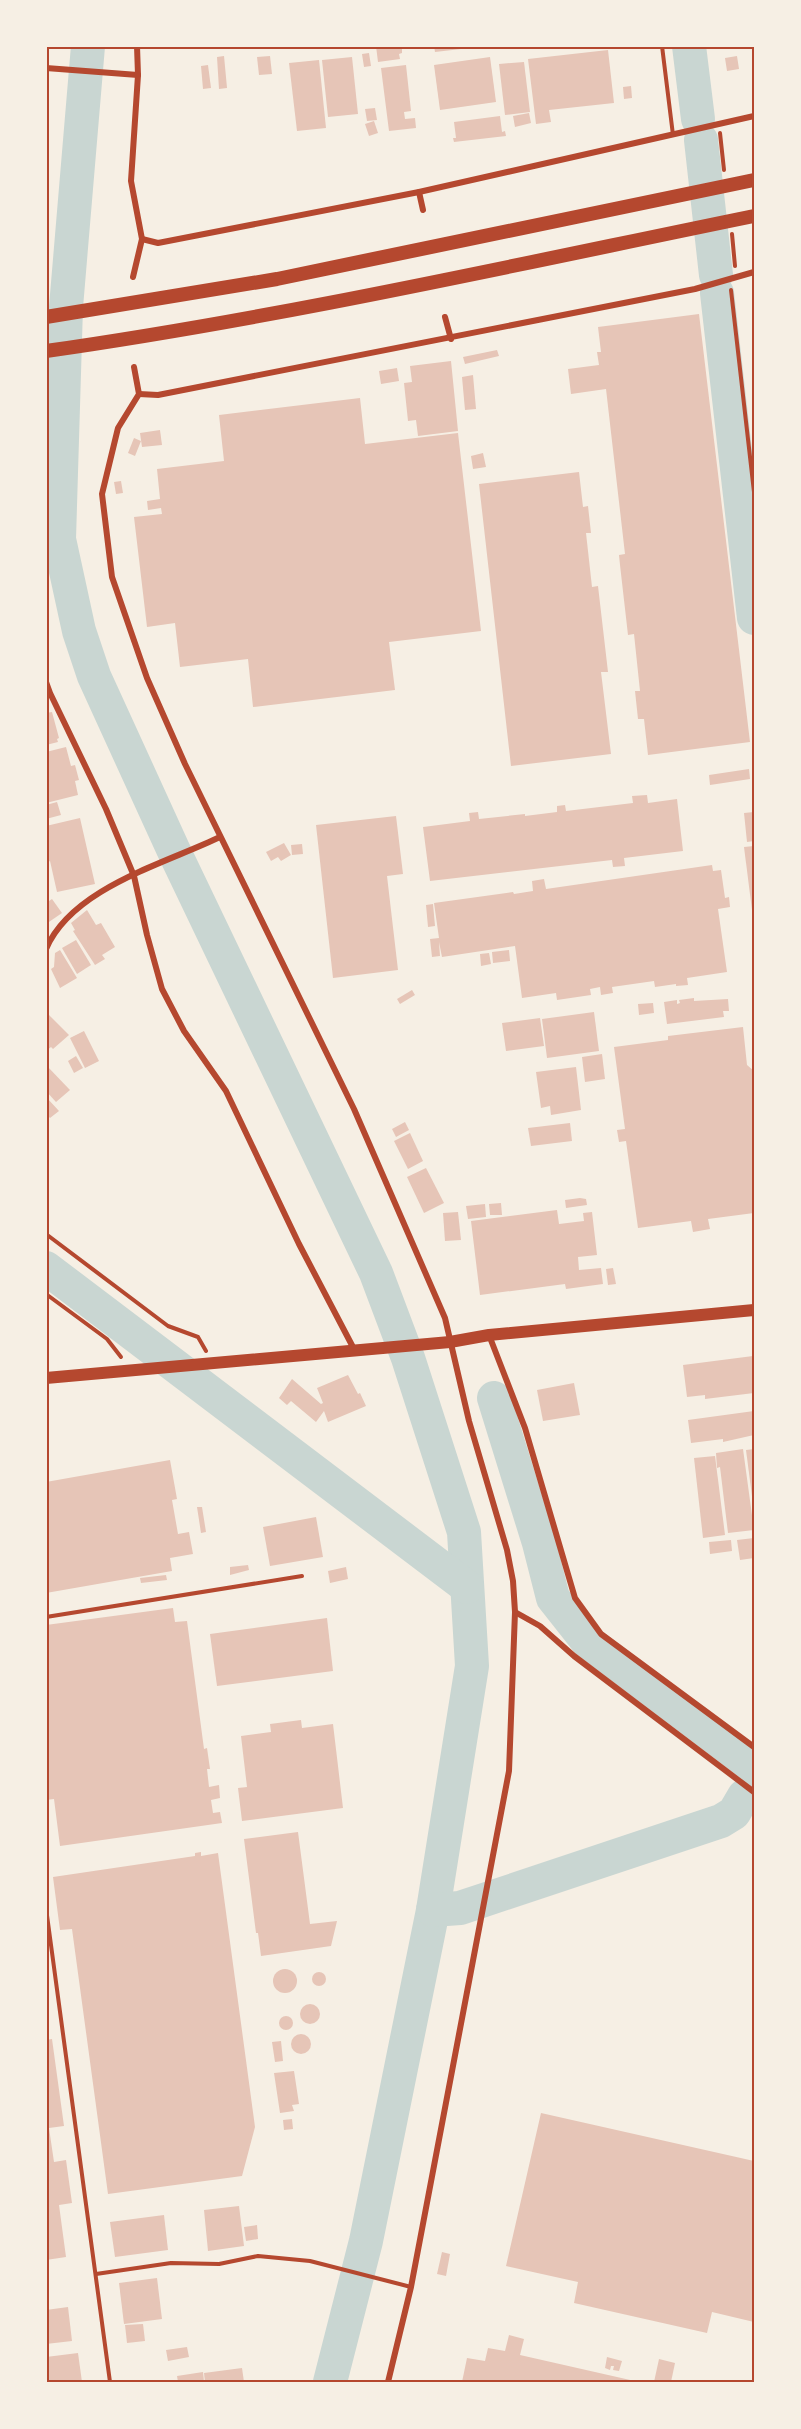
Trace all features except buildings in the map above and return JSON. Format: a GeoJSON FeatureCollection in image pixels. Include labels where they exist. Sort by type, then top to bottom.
{"type":"FeatureCollection","features":[{"type":"Feature","properties":{"kind":"highway"},"geometry":{"type":"LineString","coordinates":[[46,317],[277,279],[754,180]]}},
{"type":"Feature","properties":{"kind":"highway"},"geometry":{"type":"LineString","coordinates":[[46,351],[119,341],[405,287],[682,231],[735,225],[754,216]]}},
{"type":"Feature","properties":{"kind":"highway"},"geometry":{"type":"LineString","coordinates":[[46,1378],[450,1342],[489,1335],[754,1310]]}},
{"type":"Feature","properties":{"kind":"street"},"geometry":{"type":"LineString","coordinates":[[133,277],[142,240],[131,181],[138,75],[137,46]]}},
{"type":"Feature","properties":{"kind":"street"},"geometry":{"type":"LineString","coordinates":[[46,68],[138,75]]}},
{"type":"Feature","properties":{"kind":"street"},"geometry":{"type":"LineString","coordinates":[[142,240],[158,243],[419,192],[754,116]]}},
{"type":"Feature","properties":{"kind":"street"},"geometry":{"type":"LineString","coordinates":[[419,192],[423,210]]}},
{"type":"Feature","properties":{"kind":"street"},"geometry":{"type":"LineString","coordinates":[[139,394],[158,395],[451,339],[695,289],[754,272]]}},
{"type":"Feature","properties":{"kind":"street"},"geometry":{"type":"LineString","coordinates":[[445,317],[451,339]]}},
{"type":"Feature","properties":{"kind":"street"},"geometry":{"type":"LineString","coordinates":[[134,367],[139,394],[118,428],[102,494],[112,577],[147,678],[220,837],[354,1109],[445,1318],[469,1421],[507,1550],[513,1581],[515,1612],[509,1772],[411,2287],[388,2382]]}},
{"type":"Feature","properties":{"kind":"street"},"geometry":{"type":"LineString","coordinates":[[46,682],[106,809],[134,876],[162,989],[184,1031],[226,1091],[299,1244],[355,1351]]}},
{"type":"Feature","properties":{"kind":"street"},"geometry":{"type":"LineString","coordinates":[[46,949],[51,938],[77,908],[107,888],[220,837]]}},
{"type":"Feature","properties":{"kind":"street"},"geometry":{"type":"LineString","coordinates":[[489,1335],[525,1428],[575,1598],[601,1634],[754,1747]]}},
{"type":"Feature","properties":{"kind":"street"},"geometry":{"type":"LineString","coordinates":[[515,1612],[540,1626],[574,1656],[754,1792]]}},
{"type":"Feature","properties":{"kind":"lane"},"geometry":{"type":"LineString","coordinates":[[662,46],[673,135]]}},
{"type":"Feature","properties":{"kind":"lane"},"geometry":{"type":"LineString","coordinates":[[46,1617],[302,1576]]}},
{"type":"Feature","properties":{"kind":"lane"},"geometry":{"type":"LineString","coordinates":[[46,1908],[110,2382]]}},
{"type":"Feature","properties":{"kind":"lane"},"geometry":{"type":"LineString","coordinates":[[96,2274],[171,2263],[219,2264],[258,2256],[309,2261],[411,2287]]}},
{"type":"Feature","properties":{"kind":"path"},"geometry":{"type":"LineString","coordinates":[[719,124],[724,171]]}},
{"type":"Feature","properties":{"kind":"path"},"geometry":{"type":"LineString","coordinates":[[735,225],[736,265],[730,278],[754,492]]}},
{"type":"Feature","properties":{"kind":"path"},"geometry":{"type":"LineString","coordinates":[[46,1234],[168,1326],[198,1337],[213,1364]]}},
{"type":"Feature","properties":{"kind":"path"},"geometry":{"type":"LineString","coordinates":[[46,1294],[107,1339],[131,1371]]}},
{"type":"Feature","properties":{"kind":"waterway"},"geometry":{"type":"LineString","coordinates":[[88,46],[66,307],[59,539],[79,631],[94,676],[173,849],[376,1273],[408,1358],[464,1532],[472,1666],[433,1910],[366,2241],[330,2382]]}},
{"type":"Feature","properties":{"kind":"waterway"},"geometry":{"type":"LineString","coordinates":[[689,46],[698,119]]}},
{"type":"Feature","properties":{"kind":"waterway"},"geometry":{"type":"LineString","coordinates":[[701,140],[716,275]]}},
{"type":"Feature","properties":{"kind":"waterway"},"geometry":{"type":"LineString","coordinates":[[717,293],[754,618]]}},
{"type":"Feature","properties":{"kind":"waterway"},"geometry":{"type":"LineString","coordinates":[[46,1268],[467,1587]]}},
{"type":"Feature","properties":{"kind":"waterway"},"geometry":{"type":"LineString","coordinates":[[494,1398],[539,1543],[553,1598],[587,1641],[754,1767]]}},
{"type":"Feature","properties":{"kind":"waterway"},"geometry":{"type":"LineString","coordinates":[[433,1910],[460,1908],[721,1821],[734,1813],[744,1796]]}}]}
